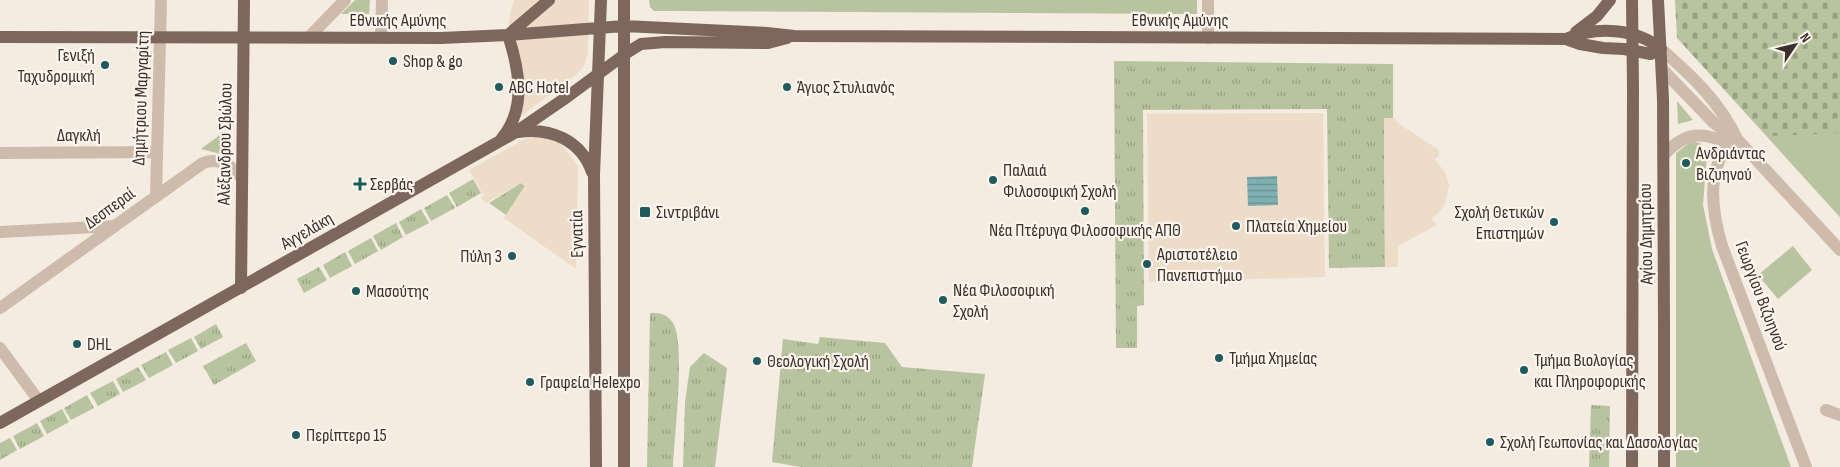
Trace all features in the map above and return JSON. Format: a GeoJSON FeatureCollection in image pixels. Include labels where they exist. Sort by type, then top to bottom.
{"type":"FeatureCollection","features":[{"type":"Feature","properties":{"kind":"main road","name":"Αλέξανδρου Σβώλου"},"geometry":{"type":"LineString","coordinates":[[241,288],[244,0]]}},
{"type":"Feature","properties":{"kind":"main road"},"geometry":{"type":"LineString","coordinates":[[499,142],[512,124],[519,91],[517,66],[508,36],[549,0]]}},
{"type":"Feature","properties":{"kind":"main road","name":"Εγνατία"},"geometry":{"type":"LineString","coordinates":[[596,467],[594,175],[601,0]]}},
{"type":"Feature","properties":{"kind":"main road"},"geometry":{"type":"LineString","coordinates":[[624,0],[622,56],[624,467]]}},
{"type":"Feature","properties":{"kind":"main road"},"geometry":{"type":"LineString","coordinates":[[1566,38],[1588,24],[1610,0]]}},
{"type":"Feature","properties":{"kind":"main road","name":"Αγίου Δημητρίου"},"geometry":{"type":"LineString","coordinates":[[1632,0],[1632,467]]}},
{"type":"Feature","properties":{"kind":"main road","name":"Αγίου Δημητρίου"},"geometry":{"type":"LineString","coordinates":[[1658,0],[1662,69],[1664,467]]}},
{"type":"Feature","properties":{"kind":"main road","name":"Εθνικής Αμύνης"},"geometry":{"type":"LineString","coordinates":[[0,37],[508,36],[624,26],[794,36],[1566,38],[1590,32],[1632,34],[1647,39],[1661,49]]}},
{"type":"Feature","properties":{"kind":"main road","name":"Εθνικής Αμύνης"},"geometry":{"type":"LineString","coordinates":[[622,56],[641,44],[650,42],[768,43],[794,36]]}},
{"type":"Feature","properties":{"kind":"main road","name":"Εθνικής Αμύνης"},"geometry":{"type":"LineString","coordinates":[[1566,38],[1580,44],[1607,49],[1633,50],[1650,54],[1661,49]]}},
{"type":"Feature","properties":{"kind":"main road"},"geometry":{"type":"LineString","coordinates":[[1607,49],[1616,51],[1623,56],[1629,67],[1633,83]]}},
{"type":"Feature","properties":{"kind":"main road","name":"Εθνικής Αμύνης"},"geometry":{"type":"LineString","coordinates":[[1633,50],[1653,61],[1662,69]]}},
{"type":"Feature","properties":{"kind":"main road","name":"Αγγελάκη"},"geometry":{"type":"LineString","coordinates":[[0,423],[516,132],[622,56]]}},
{"type":"Feature","properties":{"kind":"main road"},"geometry":{"type":"LineString","coordinates":[[516,132],[540,130],[574,144],[590,164],[594,175]]}},
{"type":"Feature","properties":{"kind":"street","name":"Δημήτριου Μαργαρίτη"},"geometry":{"type":"LineString","coordinates":[[156,196],[162,0]]}},
{"type":"Feature","properties":{"kind":"street"},"geometry":{"type":"LineString","coordinates":[[310,37],[345,0]]}},
{"type":"Feature","properties":{"kind":"street"},"geometry":{"type":"LineString","coordinates":[[381,37],[382,0]]}},
{"type":"Feature","properties":{"kind":"street"},"geometry":{"type":"LineString","coordinates":[[1208,0],[1208,38]]}},
{"type":"Feature","properties":{"kind":"street"},"geometry":{"type":"LineString","coordinates":[[1661,49],[1687,72],[1724,113],[1734,142]]}},
{"type":"Feature","properties":{"kind":"street"},"geometry":{"type":"LineString","coordinates":[[1662,69],[1840,250]]}},
{"type":"Feature","properties":{"kind":"street"},"geometry":{"type":"LineString","coordinates":[[1663,156],[1681,140],[1693,136],[1703,135],[1734,142]]}},
{"type":"Feature","properties":{"kind":"street","name":"Γεωργίου Βιζυηνού"},"geometry":{"type":"LineString","coordinates":[[1734,142],[1719,161],[1714,181],[1714,211],[1719,233],[1803,451],[1806,467]]}},
{"type":"Feature","properties":{"kind":"street","name":"Δαγκλή"},"geometry":{"type":"LineString","coordinates":[[0,152],[157,152]]}},
{"type":"Feature","properties":{"kind":"street","name":"Δεσπεραί"},"geometry":{"type":"LineString","coordinates":[[0,308],[194,169],[209,161],[218,161],[225,164],[232,168],[242,179]]}},
{"type":"Feature","properties":{"kind":"street"},"geometry":{"type":"LineString","coordinates":[[0,232],[115,226]]}},
{"type":"Feature","properties":{"kind":"street"},"geometry":{"type":"LineString","coordinates":[[0,348],[39,401]]}},
{"type":"Feature","properties":{"kind":"street"},"geometry":{"type":"LineString","coordinates":[[1826,410],[1840,415]]}},
{"type":"Feature","properties":{"kind":"green space"},"geometry":{"type":"Polygon","coordinates":[[[355,0],[370,0],[369,14],[341,14],[355,0]]]}},
{"type":"Feature","properties":{"kind":"green space"},"geometry":{"type":"Polygon","coordinates":[[[649,0],[1197,0],[1197,14],[654,11],[650,7],[649,0]]]}},
{"type":"Feature","properties":{"kind":"green space"},"geometry":{"type":"Polygon","coordinates":[[[1675,0],[1840,0],[1840,217],[1677,38],[1675,0]]]}},
{"type":"Feature","properties":{"kind":"green space"},"geometry":{"type":"Polygon","coordinates":[[[1114,61],[1393,64],[1393,118],[1384,119],[1385,267],[1329,268],[1327,109],[1143,110],[1144,305],[1137,306],[1137,348],[1116,348],[1114,61]]]}},
{"type":"Feature","properties":{"kind":"green space"},"geometry":{"type":"Polygon","coordinates":[[[1677,101],[1693,120],[1678,124],[1677,101]]]}},
{"type":"Feature","properties":{"kind":"green space"},"geometry":{"type":"Polygon","coordinates":[[[225,131],[225,155],[201,149],[225,131]]]}},
{"type":"Feature","properties":{"kind":"green space"},"geometry":{"type":"Polygon","coordinates":[[[1840,133],[1840,217],[1767,136],[1840,133]]]}},
{"type":"Feature","properties":{"kind":"green space"},"geometry":{"type":"Polygon","coordinates":[[[1689,143],[1700,143],[1707,155],[1703,205],[1712,249],[1791,467],[1676,467],[1676,153],[1689,143]]]}},
{"type":"Feature","properties":{"kind":"green space"},"geometry":{"type":"Polygon","coordinates":[[[473,179],[481,193],[457,207],[449,193],[473,179]]]}},
{"type":"Feature","properties":{"kind":"green space"},"geometry":{"type":"Polygon","coordinates":[[[521,183],[525,186],[506,215],[489,203],[521,183]]]}},
{"type":"Feature","properties":{"kind":"green space"},"geometry":{"type":"Polygon","coordinates":[[[447,195],[455,208],[431,221],[424,208],[447,195]]]}},
{"type":"Feature","properties":{"kind":"green space"},"geometry":{"type":"Polygon","coordinates":[[[421,209],[429,223],[406,235],[399,222],[421,209]]]}},
{"type":"Feature","properties":{"kind":"green space"},"geometry":{"type":"Polygon","coordinates":[[[396,223],[403,237],[381,250],[373,236],[396,223]]]}},
{"type":"Feature","properties":{"kind":"green space"},"geometry":{"type":"Polygon","coordinates":[[[371,238],[378,251],[355,264],[348,251],[371,238]]]}},
{"type":"Feature","properties":{"kind":"green space"},"geometry":{"type":"Polygon","coordinates":[[[1793,246],[1812,270],[1778,299],[1758,275],[1793,246]]]}},
{"type":"Feature","properties":{"kind":"green space"},"geometry":{"type":"Polygon","coordinates":[[[345,252],[352,266],[330,278],[323,265],[345,252]]]}},
{"type":"Feature","properties":{"kind":"green space"},"geometry":{"type":"Polygon","coordinates":[[[319,267],[327,280],[304,293],[297,279],[319,267]]]}},
{"type":"Feature","properties":{"kind":"green space"},"geometry":{"type":"Polygon","coordinates":[[[650,313],[666,316],[673,323],[677,334],[679,370],[673,467],[647,467],[650,313]]]}},
{"type":"Feature","properties":{"kind":"green space"},"geometry":{"type":"Polygon","coordinates":[[[216,324],[223,337],[201,349],[194,337],[216,324]]]}},
{"type":"Feature","properties":{"kind":"green space"},"geometry":{"type":"Polygon","coordinates":[[[820,337],[885,343],[902,367],[985,374],[972,467],[801,467],[772,462],[783,339],[818,344],[820,337]]]}},
{"type":"Feature","properties":{"kind":"green space"},"geometry":{"type":"Polygon","coordinates":[[[191,338],[198,351],[176,363],[168,350],[191,338]]]}},
{"type":"Feature","properties":{"kind":"green space"},"geometry":{"type":"Polygon","coordinates":[[[246,343],[256,361],[214,385],[203,366],[246,343]]]}},
{"type":"Feature","properties":{"kind":"green space"},"geometry":{"type":"Polygon","coordinates":[[[166,352],[173,365],[149,378],[141,365],[166,352]]]}},
{"type":"Feature","properties":{"kind":"green space"},"geometry":{"type":"Polygon","coordinates":[[[704,353],[727,368],[715,467],[683,467],[685,402],[690,367],[704,353]]]}},
{"type":"Feature","properties":{"kind":"green space"},"geometry":{"type":"Polygon","coordinates":[[[138,367],[146,380],[123,392],[116,379],[138,367]]]}},
{"type":"Feature","properties":{"kind":"green space"},"geometry":{"type":"Polygon","coordinates":[[[113,381],[120,394],[98,406],[90,393],[113,381]]]}},
{"type":"Feature","properties":{"kind":"green space"},"geometry":{"type":"Polygon","coordinates":[[[87,395],[94,408],[71,420],[64,408],[87,395]]]}},
{"type":"Feature","properties":{"kind":"green space"},"geometry":{"type":"Polygon","coordinates":[[[1591,405],[1610,406],[1609,467],[1589,467],[1591,405]]]}},
{"type":"Feature","properties":{"kind":"green space"},"geometry":{"type":"Polygon","coordinates":[[[62,409],[69,422],[47,434],[40,421],[62,409]]]}},
{"type":"Feature","properties":{"kind":"green space"},"geometry":{"type":"Polygon","coordinates":[[[37,423],[44,436],[20,449],[13,436],[37,423]]]}},
{"type":"Feature","properties":{"kind":"green space"},"geometry":{"type":"Polygon","coordinates":[[[10,438],[17,450],[0,460],[0,443],[10,438]]]}},
{"type":"Feature","properties":{"kind":"shaded area"},"geometry":{"type":"Polygon","coordinates":[[[514,0],[589,0],[588,52],[585,64],[577,74],[512,123],[516,99],[508,35],[510,14],[514,0]]]}},
{"type":"Feature","properties":{"kind":"shaded area","name":"Πλατεία Χημείου"},"geometry":{"type":"Polygon","coordinates":[[[1323,113],[1325,277],[1149,282],[1147,114],[1323,113]]]}},
{"type":"Feature","properties":{"kind":"shaded area"},"geometry":{"type":"Polygon","coordinates":[[[1384,118],[1395,118],[1396,122],[1439,150],[1439,156],[1435,159],[1446,174],[1449,185],[1445,204],[1432,219],[1437,225],[1398,246],[1398,267],[1385,267],[1384,118]]]}},
{"type":"Feature","properties":{"kind":"shaded area"},"geometry":{"type":"Polygon","coordinates":[[[536,137],[557,141],[578,166],[576,269],[504,218],[525,186],[521,183],[486,203],[481,198],[484,196],[469,170],[525,139],[536,137]]]}},
{"type":"Feature","properties":{"kind":"water"},"geometry":{"type":"Polygon","coordinates":[[[1277,176],[1278,205],[1248,206],[1247,177],[1277,176]]]}},
{"type":"Feature","properties":{"kind":"place","name":"Shop & go"},"geometry":{"type":"Point","coordinates":[393,61]}},
{"type":"Feature","properties":{"kind":"place","name":"Γενιξή Ταχυδρομική"},"geometry":{"type":"Point","coordinates":[105,65]}},
{"type":"Feature","properties":{"kind":"place","name":"ABC Hotel"},"geometry":{"type":"Point","coordinates":[499,87]}},
{"type":"Feature","properties":{"kind":"place","name":"Άγιος Στυλιανός"},"geometry":{"type":"Point","coordinates":[787,87]}},
{"type":"Feature","properties":{"kind":"place","name":"Ανδριάντας Βιζυηνού"},"geometry":{"type":"Point","coordinates":[1686,163]}},
{"type":"Feature","properties":{"kind":"place","name":"Παλαιά Φιλοσοφική Σχολή"},"geometry":{"type":"Point","coordinates":[993,180]}},
{"type":"Feature","properties":{"kind":"place","name":"Σερβάς"},"geometry":{"type":"Point","coordinates":[360,184]}},
{"type":"Feature","properties":{"kind":"place","name":"Νέα Πτέρυγα Φιλοσοφικής ΑΠΘ"},"geometry":{"type":"Point","coordinates":[1085,211]}},
{"type":"Feature","properties":{"kind":"place","name":"Σιντριβάνι"},"geometry":{"type":"Point","coordinates":[645,212]}},
{"type":"Feature","properties":{"kind":"place","name":"Σχολή Θετικών Επιστημών"},"geometry":{"type":"Point","coordinates":[1554,222]}},
{"type":"Feature","properties":{"kind":"place","name":"Πλατεία Χημείου"},"geometry":{"type":"Point","coordinates":[1236,226]}},
{"type":"Feature","properties":{"kind":"place","name":"Πύλη 3"},"geometry":{"type":"Point","coordinates":[512,256]}},
{"type":"Feature","properties":{"kind":"place","name":"Αριστοτέλειο Πανεπιστήμιο"},"geometry":{"type":"Point","coordinates":[1147,264]}},
{"type":"Feature","properties":{"kind":"place","name":"Μασούτης"},"geometry":{"type":"Point","coordinates":[356,291]}},
{"type":"Feature","properties":{"kind":"place","name":"Νέα Φιλοσοφική Σχολή"},"geometry":{"type":"Point","coordinates":[943,300]}},
{"type":"Feature","properties":{"kind":"place","name":"DHL"},"geometry":{"type":"Point","coordinates":[77,344]}},
{"type":"Feature","properties":{"kind":"place","name":"Τμήμα Χημείας"},"geometry":{"type":"Point","coordinates":[1219,358]}},
{"type":"Feature","properties":{"kind":"place","name":"Θεολογική Σχολή"},"geometry":{"type":"Point","coordinates":[757,361]}},
{"type":"Feature","properties":{"kind":"place","name":"Τμήμα Βιολογίας και Πληροφορικής"},"geometry":{"type":"Point","coordinates":[1524,370]}},
{"type":"Feature","properties":{"kind":"place","name":"Γραφεία Helexpo"},"geometry":{"type":"Point","coordinates":[530,382]}},
{"type":"Feature","properties":{"kind":"place","name":"Περίπτερο 15"},"geometry":{"type":"Point","coordinates":[296,435]}},
{"type":"Feature","properties":{"kind":"place","name":"Σχολή Γεωπονίας και Δασολογίας"},"geometry":{"type":"Point","coordinates":[1490,442]}}]}
